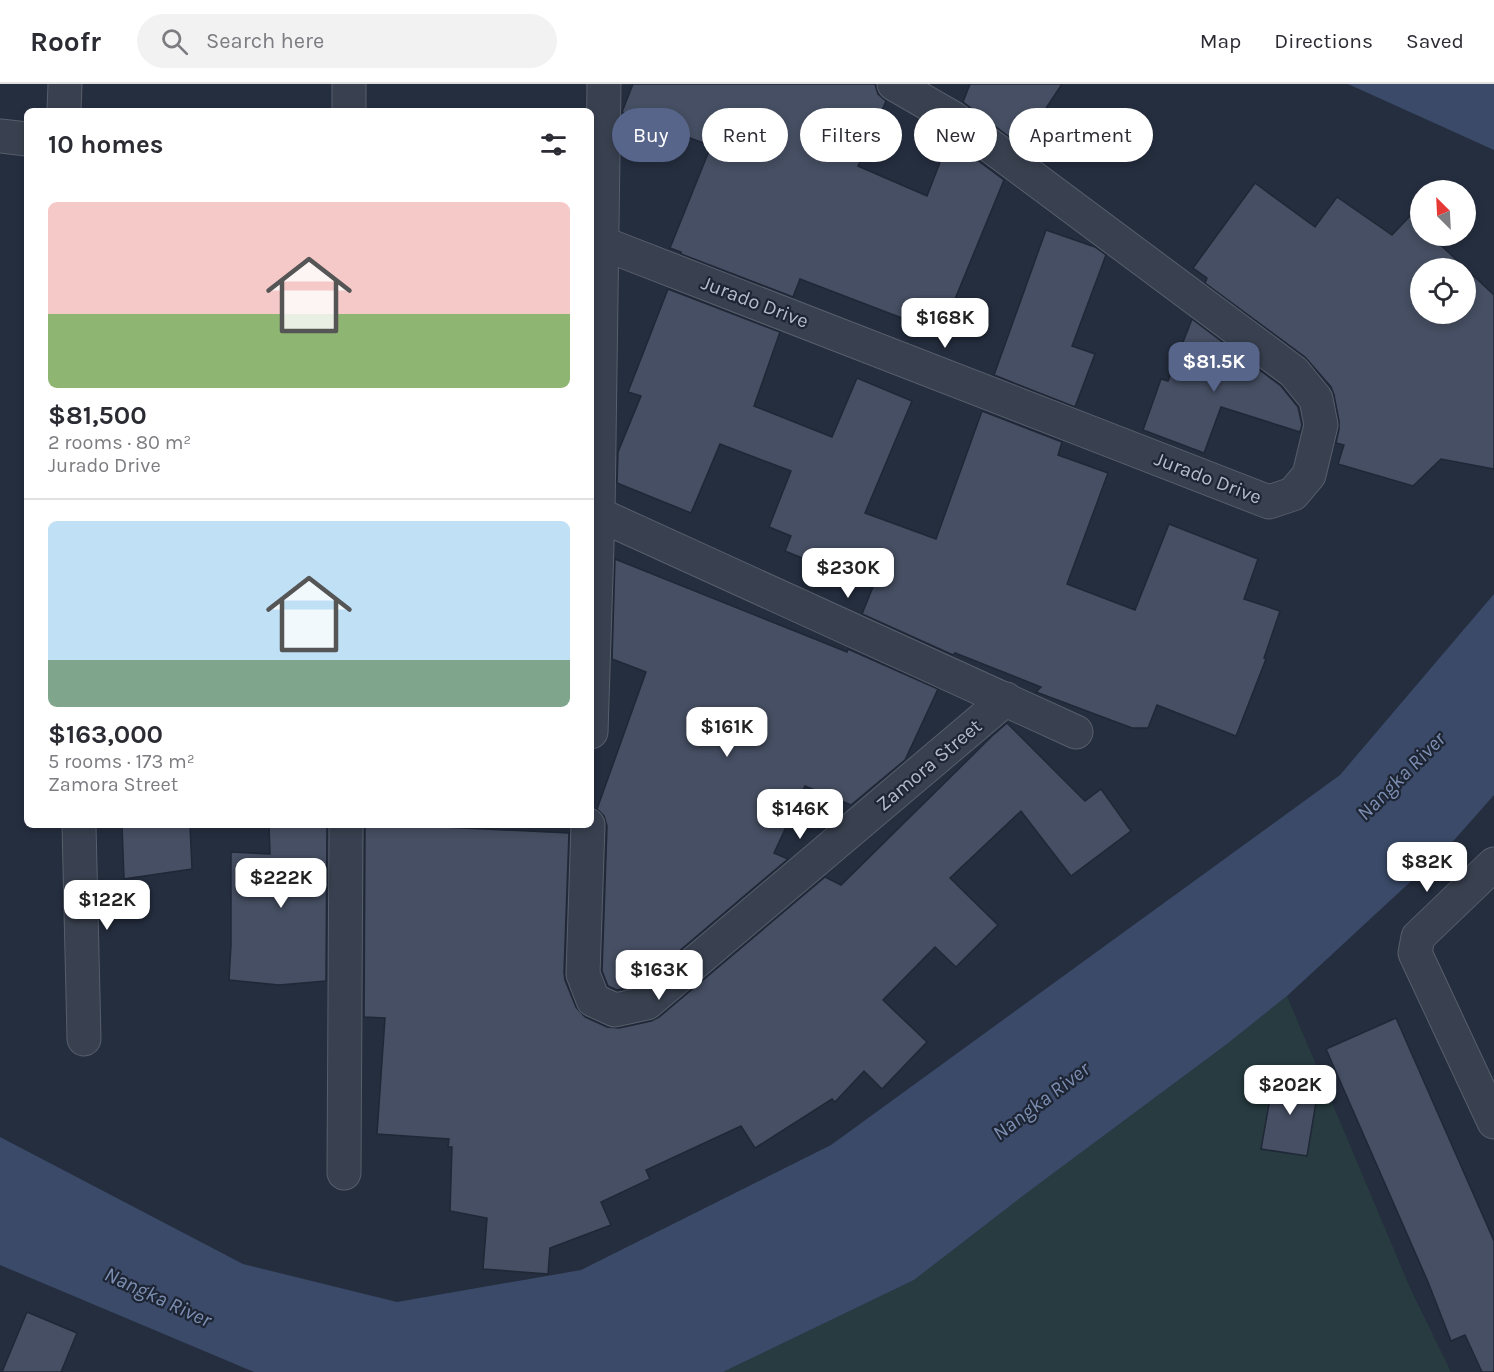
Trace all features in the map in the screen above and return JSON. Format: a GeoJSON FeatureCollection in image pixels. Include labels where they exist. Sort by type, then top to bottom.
{"type":"FeatureCollection","features":[{"type":"Feature","properties":{"kind":"street"},"geometry":{"type":"LineString","coordinates":[[64,108],[65,84]]}},
{"type":"Feature","properties":{"kind":"street"},"geometry":{"type":"LineString","coordinates":[[349,84],[349,108]]}},
{"type":"Feature","properties":{"kind":"street"},"geometry":{"type":"LineString","coordinates":[[594,639],[604,84]]}},
{"type":"Feature","properties":{"kind":"street","name":"Jurado Drive"},"geometry":{"type":"LineString","coordinates":[[602,243],[1269,502],[1293,494],[1309,475],[1321,425],[1316,399],[1294,372],[953,118],[894,84]]}},
{"type":"Feature","properties":{"kind":"street"},"geometry":{"type":"LineString","coordinates":[[0,136],[24,139]]}},
{"type":"Feature","properties":{"kind":"street","name":"Zamora Street"},"geometry":{"type":"LineString","coordinates":[[598,514],[1076,732]]}},
{"type":"Feature","properties":{"kind":"street","name":"Zamora Street"},"geometry":{"type":"LineString","coordinates":[[588,828],[584,974],[593,1000],[615,1010],[647,1004],[1006,699]]}},
{"type":"Feature","properties":{"kind":"street"},"geometry":{"type":"LineString","coordinates":[[79,828],[84,1039]]}},
{"type":"Feature","properties":{"kind":"street"},"geometry":{"type":"LineString","coordinates":[[344,1173],[346,828]]}},
{"type":"Feature","properties":{"kind":"street"},"geometry":{"type":"LineString","coordinates":[[1494,864],[1418,937],[1415,952],[1494,1122]]}},
{"type":"Feature","properties":{"kind":"green space"},"geometry":{"type":"Polygon","coordinates":[[[1287,996],[1411,1290],[1451,1372],[723,1372],[914,1280],[1227,1044],[1287,996]]]}},
{"type":"Feature","properties":{"kind":"water"},"geometry":{"type":"Polygon","coordinates":[[[1348,84],[1494,84],[1494,150],[1348,84]]]}},
{"type":"Feature","properties":{"kind":"water","name":"Nangka River"},"geometry":{"type":"Polygon","coordinates":[[[1494,594],[1494,795],[1448,847],[1287,996],[1227,1044],[914,1280],[723,1372],[254,1372],[0,1265],[0,1137],[243,1264],[397,1302],[581,1270],[831,1145],[1340,775],[1494,594]]]}},
{"type":"Feature","properties":{"kind":"building"},"geometry":{"type":"Polygon","coordinates":[[[633,84],[875,84],[878,94],[886,101],[883,108],[800,108],[800,162],[860,162],[858,166],[927,196],[940,162],[980,162],[1004,180],[941,333],[800,279],[793,297],[670,248],[705,162],[788,162],[788,108],[702,108],[702,143],[690,138],[690,108],[624,108],[633,84]]]}},
{"type":"Feature","properties":{"kind":"building"},"geometry":{"type":"Polygon","coordinates":[[[970,84],[1062,84],[1046,108],[1009,108],[1009,137],[997,128],[997,108],[971,108],[963,102],[970,84]]]}},
{"type":"Feature","properties":{"kind":"building"},"geometry":{"type":"Polygon","coordinates":[[[1255,183],[1315,227],[1337,197],[1392,235],[1410,216],[1410,246],[1442,246],[1454,258],[1410,258],[1410,324],[1476,324],[1476,278],[1494,295],[1494,469],[1441,459],[1413,486],[1338,464],[1344,445],[1336,443],[1339,421],[1331,387],[1305,357],[1205,283],[1207,278],[1193,268],[1255,183]]]}},
{"type":"Feature","properties":{"kind":"building"},"geometry":{"type":"Polygon","coordinates":[[[1046,230],[1095,247],[1106,255],[1072,346],[1095,354],[1075,407],[994,375],[1046,230]]]}},
{"type":"Feature","properties":{"kind":"building"},"geometry":{"type":"Polygon","coordinates":[[[668,289],[780,332],[754,406],[832,437],[857,378],[912,401],[865,513],[936,539],[982,411],[1062,442],[1058,455],[1108,473],[1067,584],[1135,610],[1169,524],[1258,559],[1244,599],[1280,611],[1264,658],[1266,659],[1236,736],[1157,705],[1148,728],[1132,728],[1036,692],[1041,687],[955,653],[953,655],[862,614],[873,587],[785,551],[791,536],[769,527],[791,471],[720,444],[691,513],[617,483],[618,452],[641,396],[628,392],[668,289]]]}},
{"type":"Feature","properties":{"kind":"building"},"geometry":{"type":"Polygon","coordinates":[[[1192,319],[1281,386],[1298,407],[1302,425],[1300,432],[1221,407],[1204,453],[1143,430],[1161,379],[1168,381],[1192,319]]]}},
{"type":"Feature","properties":{"kind":"building"},"geometry":{"type":"Polygon","coordinates":[[[615,559],[847,652],[848,649],[938,689],[905,760],[851,805],[805,786],[774,853],[788,859],[638,986],[617,990],[608,986],[602,971],[607,826],[604,816],[597,809],[646,672],[612,659],[615,559]]]}},
{"type":"Feature","properties":{"kind":"building"},"geometry":{"type":"Polygon","coordinates":[[[1007,723],[1085,801],[1101,789],[1131,831],[1071,876],[1021,811],[950,878],[998,925],[956,967],[935,947],[883,1000],[927,1042],[882,1089],[864,1071],[835,1102],[832,1099],[755,1148],[741,1126],[646,1170],[650,1179],[601,1202],[611,1225],[550,1248],[548,1274],[483,1269],[487,1218],[450,1211],[452,1147],[448,1147],[449,1139],[377,1134],[385,1018],[364,1017],[365,828],[465,828],[569,833],[565,980],[576,1007],[585,1017],[607,1027],[619,1028],[659,1017],[825,877],[841,885],[1007,723]]]}},
{"type":"Feature","properties":{"kind":"building"},"geometry":{"type":"Polygon","coordinates":[[[122,828],[190,828],[192,869],[124,879],[122,828]]]}},
{"type":"Feature","properties":{"kind":"building"},"geometry":{"type":"Polygon","coordinates":[[[269,828],[327,828],[326,981],[279,985],[229,980],[231,852],[270,854],[269,828]]]}},
{"type":"Feature","properties":{"kind":"building"},"geometry":{"type":"Polygon","coordinates":[[[1396,1018],[1494,1241],[1494,1372],[1482,1372],[1465,1335],[1451,1341],[1428,1282],[1326,1049],[1396,1018]]]}},
{"type":"Feature","properties":{"kind":"building"},"geometry":{"type":"Polygon","coordinates":[[[1274,1076],[1319,1084],[1307,1156],[1261,1149],[1274,1076]]]}},
{"type":"Feature","properties":{"kind":"building"},"geometry":{"type":"Polygon","coordinates":[[[27,1312],[77,1333],[61,1372],[2,1372],[27,1312]]]}}]}
